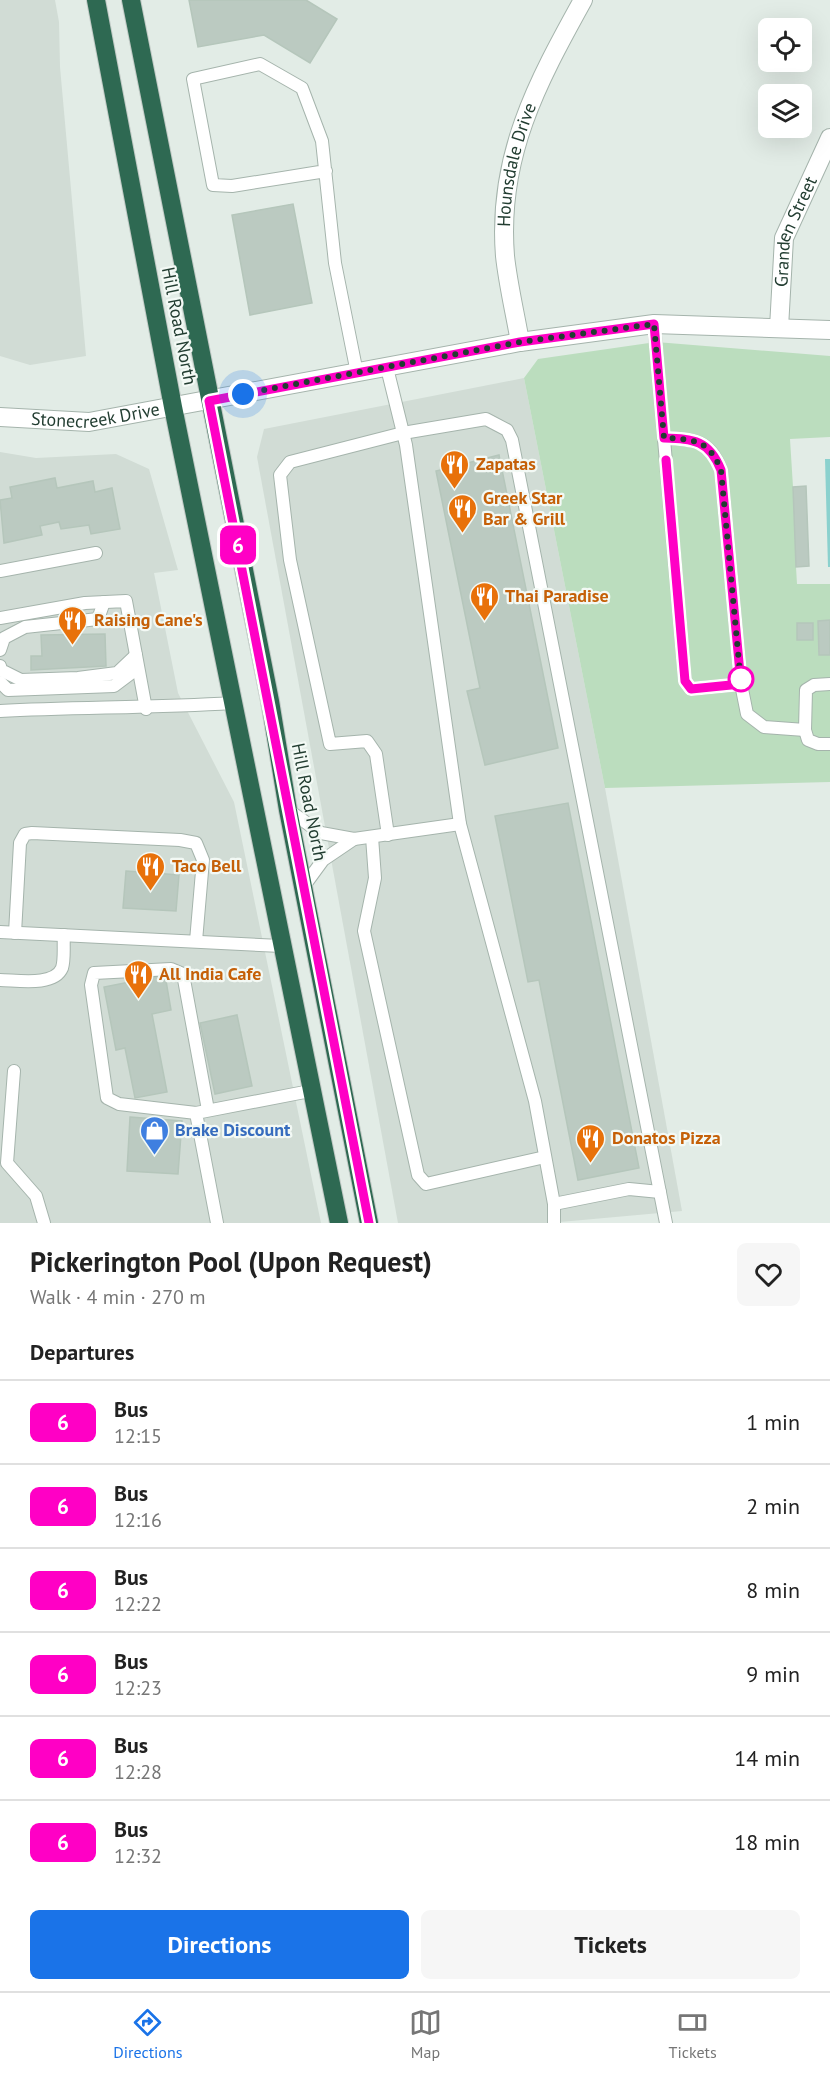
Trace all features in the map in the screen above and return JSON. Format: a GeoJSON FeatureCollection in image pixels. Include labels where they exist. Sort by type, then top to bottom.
{"type":"FeatureCollection","features":[{"type":"Feature","properties":{"kind":"highway","name":"Hill Road North"},"geometry":{"type":"LineString","coordinates":[[96,0],[173,407],[310,1091],[339,1223]]}},
{"type":"Feature","properties":{"kind":"highway","name":"Hill Road North"},"geometry":{"type":"LineString","coordinates":[[131,0],[270,701],[288,810],[369,1223]]}},
{"type":"Feature","properties":{"kind":"street","name":"Hounsdale Drive"},"geometry":{"type":"LineString","coordinates":[[520,342],[505,253],[506,192],[515,145],[529,103],[583,0]]}},
{"type":"Feature","properties":{"kind":"street","name":"Granden Street"},"geometry":{"type":"LineString","coordinates":[[779,328],[784,238],[830,138]]}},
{"type":"Feature","properties":{"kind":"street","name":"Stonecreek Drive"},"geometry":{"type":"LineString","coordinates":[[0,417],[89,422],[520,342],[654,324],[830,330]]}},
{"type":"Feature","properties":{"kind":"lane"},"geometry":{"type":"LineString","coordinates":[[326,171],[232,186],[213,185],[193,79],[260,64],[302,87],[322,141],[326,171],[335,263],[357,373]]}},
{"type":"Feature","properties":{"kind":"lane"},"geometry":{"type":"LineString","coordinates":[[654,324],[685,681],[691,689],[741,684]]}},
{"type":"Feature","properties":{"kind":"lane"},"geometry":{"type":"LineString","coordinates":[[387,368],[403,433],[442,686],[460,824],[535,1101],[554,1204],[554,1223]]}},
{"type":"Feature","properties":{"kind":"lane"},"geometry":{"type":"LineString","coordinates":[[387,835],[376,754],[367,741],[330,744],[290,560],[280,475],[290,462],[403,433],[486,419],[507,430],[512,440],[666,1223]]}},
{"type":"Feature","properties":{"kind":"lane"},"geometry":{"type":"LineString","coordinates":[[664,438],[687,439],[704,444],[715,454],[721,470],[741,684],[747,714],[764,727],[805,730]]}},
{"type":"Feature","properties":{"kind":"lane"},"geometry":{"type":"LineString","coordinates":[[0,571],[96,552]]}},
{"type":"Feature","properties":{"kind":"lane"},"geometry":{"type":"LineString","coordinates":[[0,618],[38,610],[126,601],[146,709]]}},
{"type":"Feature","properties":{"kind":"lane"},"geometry":{"type":"LineString","coordinates":[[0,650],[4,638],[25,627],[98,619],[104,602]]}},
{"type":"Feature","properties":{"kind":"lane"},"geometry":{"type":"LineString","coordinates":[[0,666],[0,670],[21,680],[78,678],[117,673],[136,655]]}},
{"type":"Feature","properties":{"kind":"lane"},"geometry":{"type":"LineString","coordinates":[[0,682],[8,690],[114,687],[138,668]]}},
{"type":"Feature","properties":{"kind":"lane"},"geometry":{"type":"LineString","coordinates":[[830,684],[814,685],[806,690],[805,730],[808,740],[818,744],[830,744]]}},
{"type":"Feature","properties":{"kind":"lane"},"geometry":{"type":"LineString","coordinates":[[0,711],[66,708],[146,709],[232,703]]}},
{"type":"Feature","properties":{"kind":"lane"},"geometry":{"type":"LineString","coordinates":[[288,810],[321,833],[354,839],[460,824]]}},
{"type":"Feature","properties":{"kind":"lane"},"geometry":{"type":"LineString","coordinates":[[15,933],[20,843],[25,834],[180,840],[196,843],[202,853],[196,941]]}},
{"type":"Feature","properties":{"kind":"lane"},"geometry":{"type":"LineString","coordinates":[[372,837],[375,878],[364,931],[418,1175],[426,1184],[545,1157]]}},
{"type":"Feature","properties":{"kind":"lane"},"geometry":{"type":"LineString","coordinates":[[304,886],[323,860],[354,839]]}},
{"type":"Feature","properties":{"kind":"lane"},"geometry":{"type":"LineString","coordinates":[[0,932],[281,945]]}},
{"type":"Feature","properties":{"kind":"lane"},"geometry":{"type":"LineString","coordinates":[[0,980],[45,980],[54,977],[62,969],[64,935]]}},
{"type":"Feature","properties":{"kind":"lane"},"geometry":{"type":"LineString","coordinates":[[217,1223],[202,1111],[183,974],[171,969],[94,973],[91,985],[107,1098],[119,1104],[202,1111],[310,1091]]}},
{"type":"Feature","properties":{"kind":"lane"},"geometry":{"type":"LineString","coordinates":[[14,1071],[4,1165],[36,1196],[44,1223]]}},
{"type":"Feature","properties":{"kind":"lane"},"geometry":{"type":"LineString","coordinates":[[554,1204],[629,1189],[660,1192]]}},
{"type":"Feature","properties":{"kind":"shaded area"},"geometry":{"type":"Polygon","coordinates":[[[0,0],[55,0],[59,22],[60,67],[86,356],[30,365],[0,356],[0,0]]]}},
{"type":"Feature","properties":{"kind":"shaded area"},"geometry":{"type":"Polygon","coordinates":[[[524,378],[605,788],[682,1211],[549,1223],[398,1223],[257,457],[264,429],[524,378]]]}},
{"type":"Feature","properties":{"kind":"shaded area"},"geometry":{"type":"Polygon","coordinates":[[[0,452],[36,458],[116,454],[149,469],[178,570],[154,573],[178,693],[234,802],[321,1223],[0,1223],[0,452]]]}},
{"type":"Feature","properties":{"kind":"green space"},"geometry":{"type":"Polygon","coordinates":[[[656,342],[830,356],[830,437],[790,439],[793,487],[806,486],[809,566],[796,567],[797,584],[830,584],[830,782],[605,788],[524,378],[538,359],[656,342]]]}},
{"type":"Feature","properties":{"kind":"water"},"geometry":{"type":"Polygon","coordinates":[[[825,459],[830,459],[830,567],[828,567],[825,459]]]}},
{"type":"Feature","properties":{"kind":"building"},"geometry":{"type":"Polygon","coordinates":[[[189,0],[306,0],[337,19],[310,63],[264,35],[198,47],[189,0]]]}},
{"type":"Feature","properties":{"kind":"building"},"geometry":{"type":"Polygon","coordinates":[[[293,204],[312,303],[250,315],[232,215],[293,204]]]}},
{"type":"Feature","properties":{"kind":"building"},"geometry":{"type":"Polygon","coordinates":[[[499,455],[558,748],[485,765],[467,691],[480,688],[436,471],[499,455]]]}},
{"type":"Feature","properties":{"kind":"building"},"geometry":{"type":"Polygon","coordinates":[[[55,478],[57,488],[93,481],[95,492],[112,488],[120,529],[91,534],[89,525],[61,529],[59,522],[40,526],[42,535],[4,543],[0,500],[12,498],[10,487],[55,478]]]}},
{"type":"Feature","properties":{"kind":"building"},"geometry":{"type":"Polygon","coordinates":[[[806,486],[809,566],[796,567],[793,487],[806,486]]]}},
{"type":"Feature","properties":{"kind":"building"},"geometry":{"type":"Polygon","coordinates":[[[830,620],[830,655],[819,655],[818,621],[830,620]]]}},
{"type":"Feature","properties":{"kind":"building"},"geometry":{"type":"Polygon","coordinates":[[[797,623],[813,623],[813,640],[797,640],[797,623]]]}},
{"type":"Feature","properties":{"kind":"building","name":"Raising Cane's"},"geometry":{"type":"Polygon","coordinates":[[[105,634],[106,666],[31,670],[31,656],[42,656],[41,635],[105,634]]]}},
{"type":"Feature","properties":{"kind":"building"},"geometry":{"type":"Polygon","coordinates":[[[568,803],[639,1168],[578,1180],[539,980],[528,982],[495,816],[568,803]]]}},
{"type":"Feature","properties":{"kind":"building","name":"Taco Bell"},"geometry":{"type":"Polygon","coordinates":[[[126,871],[179,875],[176,911],[123,908],[126,871]]]}},
{"type":"Feature","properties":{"kind":"building"},"geometry":{"type":"Polygon","coordinates":[[[165,975],[171,1010],[152,1014],[167,1092],[135,1098],[125,1048],[116,1050],[104,987],[165,975]]]}},
{"type":"Feature","properties":{"kind":"building"},"geometry":{"type":"Polygon","coordinates":[[[237,1015],[252,1086],[215,1094],[200,1023],[237,1015]]]}},
{"type":"Feature","properties":{"kind":"building"},"geometry":{"type":"Polygon","coordinates":[[[130,1117],[182,1121],[178,1174],[127,1171],[130,1117]]]}},
{"type":"Feature","properties":{"kind":"bus line","name":"6"},"geometry":{"type":"LineString","coordinates":[[369,1223],[288,810],[270,701],[209,401],[520,342],[654,324],[664,438],[687,439],[704,444],[715,454],[721,470],[741,684],[691,689],[685,681],[666,460]]}},
{"type":"Feature","properties":{"kind":"place","name":"Zapatas"},"geometry":{"type":"Point","coordinates":[455,490]}},
{"type":"Feature","properties":{"kind":"place","name":"Greek Star Bar & Grill"},"geometry":{"type":"Point","coordinates":[462,534]}},
{"type":"Feature","properties":{"kind":"place","name":"Thai Paradise"},"geometry":{"type":"Point","coordinates":[484,622]}},
{"type":"Feature","properties":{"kind":"place","name":"Raising Cane's"},"geometry":{"type":"Point","coordinates":[73,646]}},
{"type":"Feature","properties":{"kind":"place","name":"Taco Bell"},"geometry":{"type":"Point","coordinates":[151,892]}},
{"type":"Feature","properties":{"kind":"place","name":"All India Cafe"},"geometry":{"type":"Point","coordinates":[138,1000]}},
{"type":"Feature","properties":{"kind":"place","name":"Brake Discount"},"geometry":{"type":"Point","coordinates":[154,1156]}},
{"type":"Feature","properties":{"kind":"place","name":"Donatos Pizza"},"geometry":{"type":"Point","coordinates":[591,1164]}},
{"type":"Feature","properties":{"kind":"route"},"geometry":{"type":"LineString","coordinates":[[243,394],[520,342],[654,324],[664,438],[687,439],[704,444],[715,454],[721,470],[741,684],[741,679]]}}]}
